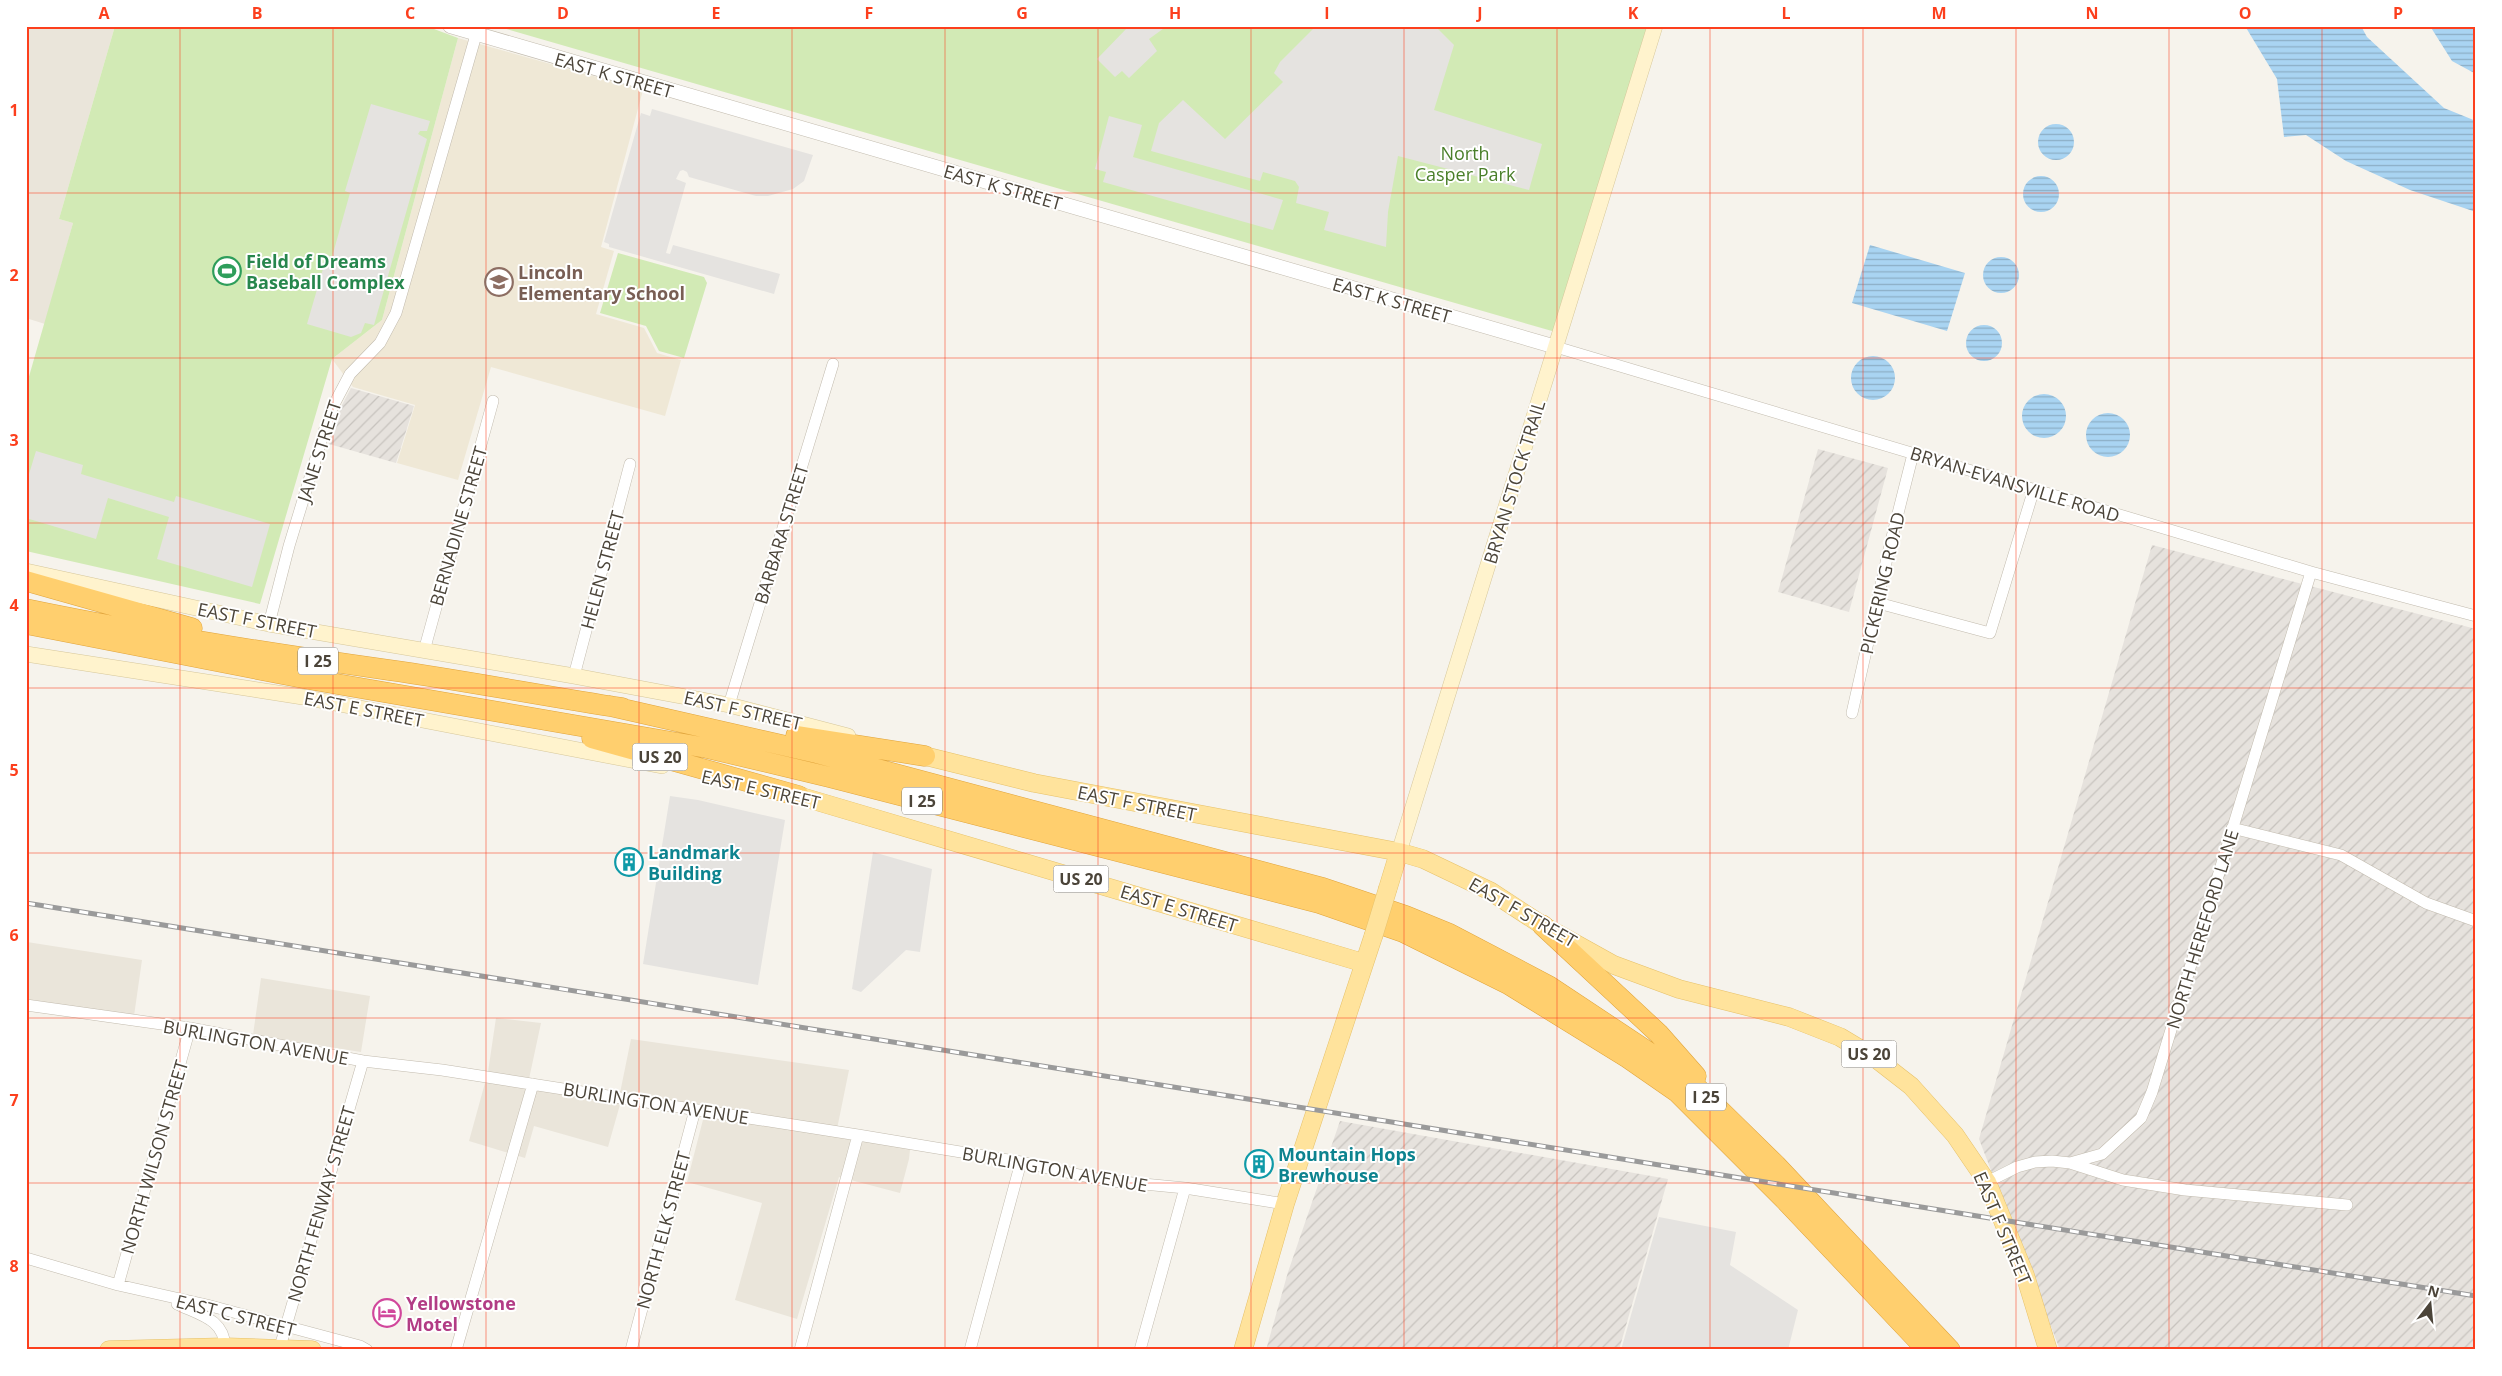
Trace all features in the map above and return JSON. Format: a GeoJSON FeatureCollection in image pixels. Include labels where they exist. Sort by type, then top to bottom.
{"type":"FeatureCollection","features":[{"type":"Feature","properties":{"kind":"highway"},"geometry":{"type":"LineString","coordinates":[[26,581],[310,660]]}},
{"type":"Feature","properties":{"kind":"highway","name":"I 25"},"geometry":{"type":"LineString","coordinates":[[26,609],[116,627],[310,660],[390,670],[610,706],[836,758],[1323,888],[1406,916],[1450,934],[1510,964],[1583,1007],[1686,1077],[1776,1165],[1950,1350]]}},
{"type":"Feature","properties":{"kind":"highway","name":"I 25"},"geometry":{"type":"LineString","coordinates":[[26,624],[115,643],[308,679],[522,714],[708,748],[1319,902],[1403,932],[1508,984],[1628,1058],[1677,1092],[1784,1199],[1926,1350]]}},
{"type":"Feature","properties":{"kind":"highway"},"geometry":{"type":"LineString","coordinates":[[26,635],[67,641],[115,643]]}},
{"type":"Feature","properties":{"kind":"highway","name":"US 20"},"geometry":{"type":"LineString","coordinates":[[610,706],[925,756]]}},
{"type":"Feature","properties":{"kind":"highway","name":"US 20"},"geometry":{"type":"LineString","coordinates":[[522,714],[571,732],[799,796]]}},
{"type":"Feature","properties":{"kind":"highway"},"geometry":{"type":"LineString","coordinates":[[1542,924],[1659,1034],[1776,1165]]}},
{"type":"Feature","properties":{"kind":"main road","name":"BRYAN STOCK TRAIL"},"geometry":{"type":"LineString","coordinates":[[1243,1350],[1285,1204],[1373,936],[1655,26]]}},
{"type":"Feature","properties":{"kind":"main road","name":"EAST F STREET"},"geometry":{"type":"LineString","coordinates":[[26,571],[269,624],[729,704],[1034,783],[1399,852],[1423,859],[1490,891],[1542,924],[1614,965],[1679,989],[1789,1017],[1840,1037],[1875,1058],[1911,1086],[1955,1135],[1986,1182],[2025,1275],[2048,1350]]}},
{"type":"Feature","properties":{"kind":"main road","name":"EAST E STREET"},"geometry":{"type":"LineString","coordinates":[[26,654],[303,697],[703,774],[799,796],[1364,963]]}},
{"type":"Feature","properties":{"kind":"main road"},"geometry":{"type":"LineString","coordinates":[[109,1350],[225,1347],[280,1347],[312,1350]]}},
{"type":"Feature","properties":{"kind":"street","name":"EAST K STREET"},"geometry":{"type":"LineString","coordinates":[[450,26],[1556,347]]}},
{"type":"Feature","properties":{"kind":"street","name":"JANE STREET"},"geometry":{"type":"LineString","coordinates":[[269,624],[289,546],[330,412],[350,374],[380,342],[396,313],[476,34]]}},
{"type":"Feature","properties":{"kind":"street","name":"BRYAN-EVANSVILLE ROAD"},"geometry":{"type":"LineString","coordinates":[[1556,347],[2311,572],[2476,616]]}},
{"type":"Feature","properties":{"kind":"street","name":"BARBARA STREET"},"geometry":{"type":"LineString","coordinates":[[729,704],[833,364]]}},
{"type":"Feature","properties":{"kind":"street","name":"BERNADINE STREET"},"geometry":{"type":"LineString","coordinates":[[424,651],[493,401]]}},
{"type":"Feature","properties":{"kind":"street","name":"PICKERING ROAD"},"geometry":{"type":"LineString","coordinates":[[1852,713],[1890,545],[1913,454]]}},
{"type":"Feature","properties":{"kind":"street","name":"HELEN STREET"},"geometry":{"type":"LineString","coordinates":[[574,676],[630,464]]}},
{"type":"Feature","properties":{"kind":"street"},"geometry":{"type":"LineString","coordinates":[[1878,603],[1990,633],[2034,489]]}},
{"type":"Feature","properties":{"kind":"street","name":"NORTH HEREFORD LANE"},"geometry":{"type":"LineString","coordinates":[[1986,1182],[2017,1167],[2035,1162],[2070,1163],[2102,1154],[2141,1118],[2152,1092],[2311,572]]}},
{"type":"Feature","properties":{"kind":"street"},"geometry":{"type":"LineString","coordinates":[[2232,828],[2341,855],[2426,903],[2476,921]]}},
{"type":"Feature","properties":{"kind":"street","name":"BURLINGTON AVENUE"},"geometry":{"type":"LineString","coordinates":[[26,1005],[190,1028],[363,1061],[533,1084],[858,1135],[1021,1162],[1102,1180],[1185,1188],[1285,1204]]}},
{"type":"Feature","properties":{"kind":"street","name":"NORTH WILSON STREET"},"geometry":{"type":"LineString","coordinates":[[118,1285],[190,1028]]}},
{"type":"Feature","properties":{"kind":"street","name":"NORTH FENWAY STREET"},"geometry":{"type":"LineString","coordinates":[[280,1347],[363,1061]]}},
{"type":"Feature","properties":{"kind":"street"},"geometry":{"type":"LineString","coordinates":[[456,1350],[533,1084]]}},
{"type":"Feature","properties":{"kind":"street","name":"NORTH ELK STREET"},"geometry":{"type":"LineString","coordinates":[[631,1350],[695,1110]]}},
{"type":"Feature","properties":{"kind":"street"},"geometry":{"type":"LineString","coordinates":[[800,1350],[858,1135]]}},
{"type":"Feature","properties":{"kind":"street"},"geometry":{"type":"LineString","coordinates":[[970,1350],[1021,1162]]}},
{"type":"Feature","properties":{"kind":"street"},"geometry":{"type":"LineString","coordinates":[[2070,1163],[2123,1180],[2185,1190],[2347,1206]]}},
{"type":"Feature","properties":{"kind":"street"},"geometry":{"type":"LineString","coordinates":[[1140,1350],[1185,1188]]}},
{"type":"Feature","properties":{"kind":"street","name":"EAST C STREET"},"geometry":{"type":"LineString","coordinates":[[26,1258],[118,1285],[207,1305],[360,1346],[367,1350]]}},
{"type":"Feature","properties":{"kind":"street","name":"EAST C STREET"},"geometry":{"type":"LineString","coordinates":[[162,1296],[214,1321],[224,1334],[225,1347]]}},
{"type":"Feature","properties":{"kind":"shaded area"},"geometry":{"type":"Polygon","coordinates":[[[26,26],[115,26],[59,219],[73,223],[45,324],[26,318],[26,26]]]}},
{"type":"Feature","properties":{"kind":"shaded area"},"geometry":{"type":"Polygon","coordinates":[[[1129,26],[1167,26],[1149,39],[1157,51],[1129,78],[1122,71],[1115,77],[1097,59],[1129,26]]]}},
{"type":"Feature","properties":{"kind":"shaded area"},"geometry":{"type":"Polygon","coordinates":[[[1316,26],[1435,26],[1454,45],[1434,110],[1542,144],[1529,190],[1398,156],[1388,212],[1386,247],[1324,230],[1329,212],[1296,203],[1299,187],[1295,181],[1263,172],[1260,181],[1151,151],[1159,123],[1183,100],[1225,139],[1283,82],[1274,73],[1280,62],[1316,26]]]}},
{"type":"Feature","properties":{"kind":"shaded area","name":"Lincoln Elementary School"},"geometry":{"type":"Polygon","coordinates":[[[458,38],[643,90],[601,247],[614,251],[596,314],[644,328],[657,353],[681,360],[665,416],[491,367],[458,480],[397,463],[415,405],[353,387],[332,359],[382,320],[458,38]]]}},
{"type":"Feature","properties":{"kind":"shaded area"},"geometry":{"type":"Polygon","coordinates":[[[371,104],[430,121],[427,131],[420,131],[418,134],[427,139],[374,325],[365,323],[361,333],[351,337],[307,324],[327,255],[332,257],[350,193],[345,191],[371,104]]]}},
{"type":"Feature","properties":{"kind":"shaded area"},"geometry":{"type":"Polygon","coordinates":[[[652,109],[813,155],[804,181],[793,189],[768,196],[756,196],[689,177],[687,172],[683,170],[680,171],[676,179],[686,183],[666,253],[670,254],[673,245],[780,274],[774,294],[609,247],[609,244],[604,242],[641,113],[650,116],[652,109]]]}},
{"type":"Feature","properties":{"kind":"shaded area"},"geometry":{"type":"Polygon","coordinates":[[[1109,116],[1142,125],[1133,157],[1283,200],[1273,230],[1103,182],[1106,172],[1095,169],[1109,116]]]}},
{"type":"Feature","properties":{"kind":"shaded area"},"geometry":{"type":"Polygon","coordinates":[[[351,388],[414,406],[396,463],[329,444],[342,405],[351,388]]]}},
{"type":"Feature","properties":{"kind":"shaded area"},"geometry":{"type":"Polygon","coordinates":[[[1818,449],[1888,468],[1849,612],[1778,592],[1818,449]]]}},
{"type":"Feature","properties":{"kind":"shaded area"},"geometry":{"type":"Polygon","coordinates":[[[36,451],[83,465],[81,474],[174,502],[176,496],[270,524],[252,587],[157,559],[169,517],[108,498],[96,539],[26,518],[26,484],[36,451]]]}},
{"type":"Feature","properties":{"kind":"shaded area"},"geometry":{"type":"Polygon","coordinates":[[[2152,545],[2476,629],[2476,1350],[2060,1350],[1979,1139],[2152,545]]]}},
{"type":"Feature","properties":{"kind":"shaded area"},"geometry":{"type":"Polygon","coordinates":[[[670,796],[698,800],[785,820],[758,985],[643,964],[670,796]]]}},
{"type":"Feature","properties":{"kind":"shaded area"},"geometry":{"type":"Polygon","coordinates":[[[873,852],[932,869],[920,952],[906,950],[861,992],[852,989],[873,852]]]}},
{"type":"Feature","properties":{"kind":"shaded area"},"geometry":{"type":"Polygon","coordinates":[[[27,942],[142,960],[134,1016],[26,999],[27,942]]]}},
{"type":"Feature","properties":{"kind":"shaded area"},"geometry":{"type":"Polygon","coordinates":[[[261,978],[370,996],[361,1052],[253,1035],[261,978]]]}},
{"type":"Feature","properties":{"kind":"shaded area"},"geometry":{"type":"Polygon","coordinates":[[[496,1018],[541,1023],[529,1079],[620,1093],[631,1039],[849,1070],[837,1129],[911,1140],[909,1159],[900,1193],[839,1177],[797,1319],[735,1300],[762,1203],[687,1182],[706,1108],[623,1094],[608,1147],[534,1126],[525,1158],[469,1141],[488,1072],[496,1018]]]}},
{"type":"Feature","properties":{"kind":"shaded area"},"geometry":{"type":"Polygon","coordinates":[[[1340,1121],[1668,1179],[1619,1350],[1266,1350],[1288,1272],[1340,1121]]]}},
{"type":"Feature","properties":{"kind":"shaded area"},"geometry":{"type":"Polygon","coordinates":[[[1659,1217],[1736,1232],[1730,1265],[1798,1310],[1788,1350],[1621,1350],[1659,1217]]]}},
{"type":"Feature","properties":{"kind":"green space","name":"Field of Dreams Baseball Complex"},"geometry":{"type":"Polygon","coordinates":[[[115,26],[426,26],[458,38],[382,320],[332,359],[260,604],[26,551],[26,387],[73,223],[59,219],[115,26]]]}},
{"type":"Feature","properties":{"kind":"green space","name":"North Casper Park"},"geometry":{"type":"Polygon","coordinates":[[[496,26],[1648,26],[1559,333],[496,26]]]}},
{"type":"Feature","properties":{"kind":"green space"},"geometry":{"type":"Polygon","coordinates":[[[618,253],[704,277],[707,283],[684,358],[659,351],[646,326],[600,313],[618,253]]]}},
{"type":"Feature","properties":{"kind":"water"},"geometry":{"type":"Polygon","coordinates":[[[2245,26],[2361,26],[2367,37],[2444,108],[2476,121],[2476,212],[2410,190],[2346,161],[2306,135],[2284,137],[2277,79],[2245,26]]]}},
{"type":"Feature","properties":{"kind":"water"},"geometry":{"type":"Polygon","coordinates":[[[2430,26],[2476,26],[2476,74],[2452,61],[2430,26]]]}},
{"type":"Feature","properties":{"kind":"water"},"geometry":{"type":"Polygon","coordinates":[[[2056,124],[2063,125],[2069,129],[2073,135],[2073,149],[2069,155],[2063,159],[2056,160],[2049,159],[2043,155],[2039,149],[2038,142],[2039,135],[2043,129],[2049,125],[2056,124]]]}},
{"type":"Feature","properties":{"kind":"water"},"geometry":{"type":"Polygon","coordinates":[[[2041,176],[2048,177],[2054,181],[2058,187],[2058,201],[2054,207],[2048,211],[2041,212],[2034,211],[2028,207],[2024,201],[2023,194],[2024,187],[2028,181],[2034,177],[2041,176]]]}},
{"type":"Feature","properties":{"kind":"water"},"geometry":{"type":"Polygon","coordinates":[[[1870,245],[1965,273],[1947,331],[1852,303],[1870,245]]]}},
{"type":"Feature","properties":{"kind":"water"},"geometry":{"type":"Polygon","coordinates":[[[2001,257],[2008,258],[2014,262],[2018,268],[2018,282],[2014,288],[2008,292],[2001,293],[1994,292],[1988,288],[1984,282],[1983,275],[1984,268],[1988,262],[1994,258],[2001,257]]]}},
{"type":"Feature","properties":{"kind":"water"},"geometry":{"type":"Polygon","coordinates":[[[1984,325],[1991,326],[1997,330],[2001,336],[2001,350],[1997,356],[1991,360],[1984,361],[1977,360],[1971,356],[1967,350],[1966,343],[1967,336],[1971,330],[1977,326],[1984,325]]]}},
{"type":"Feature","properties":{"kind":"water"},"geometry":{"type":"Polygon","coordinates":[[[1873,356],[1885,360],[1891,366],[1895,378],[1891,390],[1885,396],[1873,400],[1861,396],[1855,390],[1851,378],[1855,366],[1861,360],[1873,356]]]}},
{"type":"Feature","properties":{"kind":"water"},"geometry":{"type":"Polygon","coordinates":[[[2044,394],[2056,398],[2062,404],[2066,416],[2062,428],[2056,434],[2044,438],[2032,434],[2026,428],[2022,416],[2026,404],[2032,398],[2044,394]]]}},
{"type":"Feature","properties":{"kind":"water"},"geometry":{"type":"Polygon","coordinates":[[[2108,413],[2120,417],[2126,423],[2130,435],[2126,447],[2120,453],[2108,457],[2096,453],[2090,447],[2086,435],[2090,423],[2096,417],[2108,413]]]}},
{"type":"Feature","properties":{"kind":"railway"},"geometry":{"type":"LineString","coordinates":[[26,903],[2476,1296]]}},
{"type":"Feature","properties":{"kind":"place","name":"Field of Dreams Baseball Complex"},"geometry":{"type":"Point","coordinates":[227,271]}},
{"type":"Feature","properties":{"kind":"place","name":"Lincoln Elementary School"},"geometry":{"type":"Point","coordinates":[499,282]}},
{"type":"Feature","properties":{"kind":"place","name":"Landmark Building"},"geometry":{"type":"Point","coordinates":[629,862]}},
{"type":"Feature","properties":{"kind":"place","name":"Mountain Hops Brewhouse"},"geometry":{"type":"Point","coordinates":[1259,1164]}},
{"type":"Feature","properties":{"kind":"place","name":"Yellowstone Motel"},"geometry":{"type":"Point","coordinates":[387,1313]}}]}
